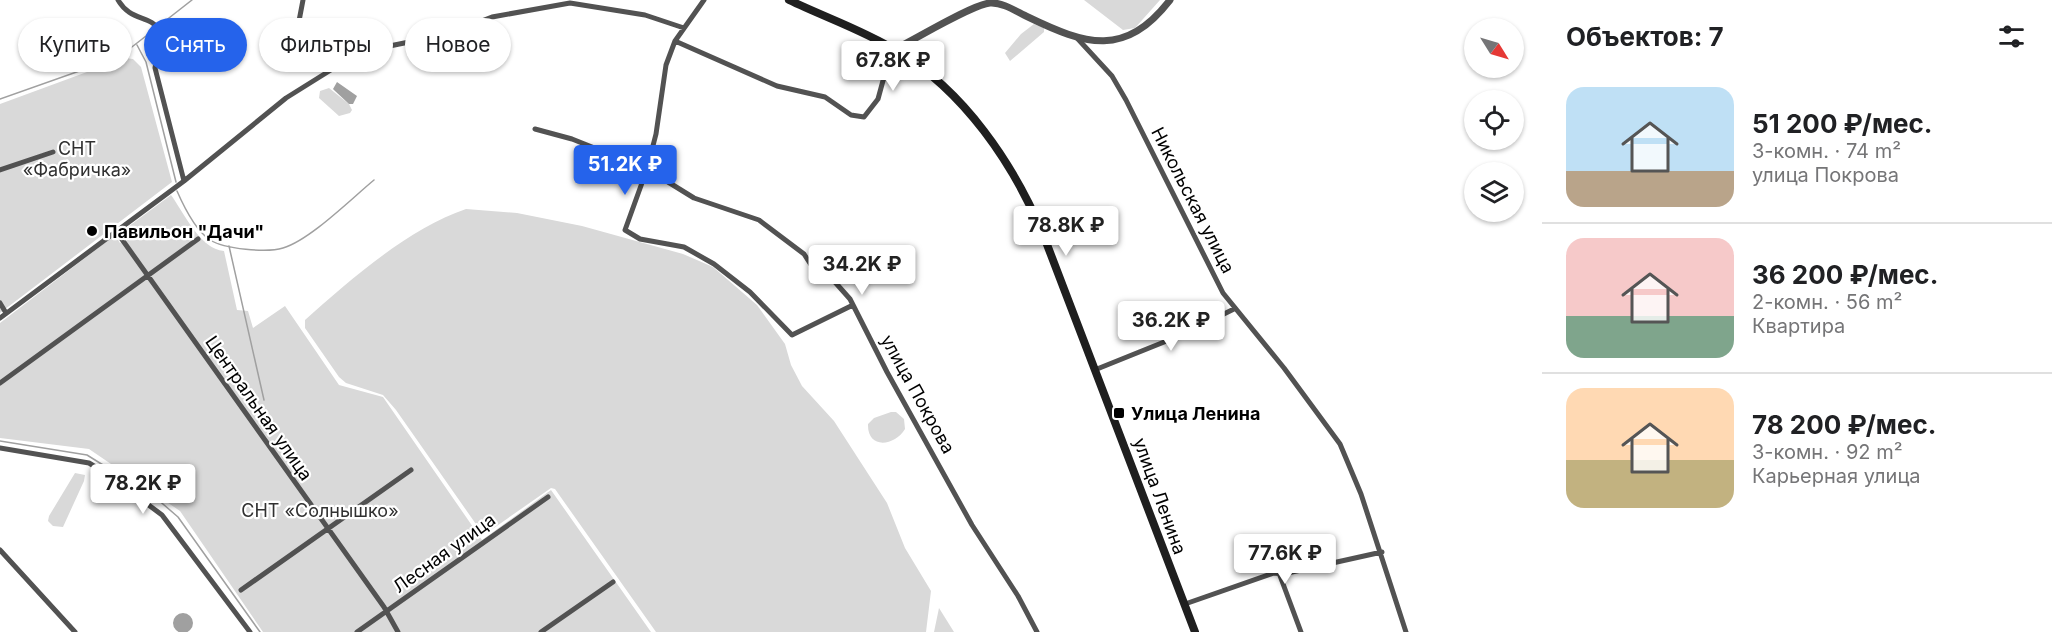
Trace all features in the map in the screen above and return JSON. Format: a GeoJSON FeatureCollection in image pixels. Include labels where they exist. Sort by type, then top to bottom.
{"type":"FeatureCollection","features":[{"type":"Feature","properties":{"kind":"main road","name":"улица Ленина"},"geometry":{"type":"LineString","coordinates":[[789,0],[898,52],[932,76],[961,105],[1000,151],[1032,208],[1097,369],[1196,632]]}},
{"type":"Feature","properties":{"kind":"street"},"geometry":{"type":"LineString","coordinates":[[118,0],[129,14],[153,23],[160,31],[155,68],[184,181]]}},
{"type":"Feature","properties":{"kind":"street"},"geometry":{"type":"LineString","coordinates":[[300,18],[303,0]]}},
{"type":"Feature","properties":{"kind":"street"},"geometry":{"type":"LineString","coordinates":[[704,0],[696,15],[675,41],[666,65],[656,134],[647,169],[625,230],[640,239],[684,247],[714,264],[750,292],[792,335],[853,305]]}},
{"type":"Feature","properties":{"kind":"street"},"geometry":{"type":"LineString","coordinates":[[675,41],[777,86],[825,97],[856,117],[864,117],[878,99],[884,77],[898,52],[986,3],[1004,6],[1077,38],[1107,40],[1131,36],[1154,19],[1170,0]]}},
{"type":"Feature","properties":{"kind":"street"},"geometry":{"type":"LineString","coordinates":[[393,45],[448,34],[492,17],[570,3],[645,15],[684,28]]}},
{"type":"Feature","properties":{"kind":"street","name":"Никольская улица"},"geometry":{"type":"LineString","coordinates":[[1077,38],[1112,76],[1234,309],[1284,368],[1340,444],[1382,552],[1406,632]]}},
{"type":"Feature","properties":{"kind":"street"},"geometry":{"type":"LineString","coordinates":[[0,318],[184,181],[286,98],[324,72]]}},
{"type":"Feature","properties":{"kind":"street","name":"улица Покрова"},"geometry":{"type":"LineString","coordinates":[[535,129],[572,139],[647,169],[709,205],[736,210],[769,225],[804,254],[813,268],[834,281],[853,305],[887,372],[972,525],[1037,632]]}},
{"type":"Feature","properties":{"kind":"street"},"geometry":{"type":"LineString","coordinates":[[0,170],[53,152]]}},
{"type":"Feature","properties":{"kind":"street","name":"Центральная улица"},"geometry":{"type":"LineString","coordinates":[[116,231],[398,632]]}},
{"type":"Feature","properties":{"kind":"street"},"geometry":{"type":"LineString","coordinates":[[0,383],[149,277],[198,239]]}},
{"type":"Feature","properties":{"kind":"street"},"geometry":{"type":"LineString","coordinates":[[0,303],[6,313]]}},
{"type":"Feature","properties":{"kind":"street"},"geometry":{"type":"LineString","coordinates":[[1097,369],[1179,336],[1234,309]]}},
{"type":"Feature","properties":{"kind":"street"},"geometry":{"type":"LineString","coordinates":[[0,448],[89,463],[107,474],[166,520],[250,632]]}},
{"type":"Feature","properties":{"kind":"street"},"geometry":{"type":"LineString","coordinates":[[241,590],[411,470]]}},
{"type":"Feature","properties":{"kind":"street","name":"Лесная улица"},"geometry":{"type":"LineString","coordinates":[[357,632],[548,497]]}},
{"type":"Feature","properties":{"kind":"street"},"geometry":{"type":"LineString","coordinates":[[0,550],[75,632]]}},
{"type":"Feature","properties":{"kind":"street"},"geometry":{"type":"LineString","coordinates":[[1185,604],[1279,573],[1382,552]]}},
{"type":"Feature","properties":{"kind":"street"},"geometry":{"type":"LineString","coordinates":[[1279,573],[1301,632]]}},
{"type":"Feature","properties":{"kind":"street"},"geometry":{"type":"LineString","coordinates":[[541,632],[613,582]]}},
{"type":"Feature","properties":{"kind":"green space"},"geometry":{"type":"Polygon","coordinates":[[[1084,0],[1160,0],[1135,28],[1123,30],[1084,0]]]}},
{"type":"Feature","properties":{"kind":"green space"},"geometry":{"type":"Polygon","coordinates":[[[1034,24],[1044,28],[1044,32],[1010,61],[1005,53],[1021,34],[1034,24]]]}},
{"type":"Feature","properties":{"kind":"green space","name":"СНТ «Фабричка»"},"geometry":{"type":"Polygon","coordinates":[[[133,59],[141,67],[172,182],[0,313],[0,104],[87,72],[132,72],[133,59]]]}},
{"type":"Feature","properties":{"kind":"green space"},"geometry":{"type":"Polygon","coordinates":[[[329,88],[349,104],[352,110],[350,113],[339,116],[319,98],[320,91],[329,88]]]}},
{"type":"Feature","properties":{"kind":"green space","name":"СНТ «Солнышко»"},"geometry":{"type":"Polygon","coordinates":[[[171,195],[200,237],[215,249],[224,251],[237,310],[248,311],[253,328],[285,306],[339,385],[383,397],[482,540],[551,490],[651,632],[263,632],[180,511],[89,449],[0,438],[0,323],[115,235],[120,243],[125,239],[121,232],[171,195]]]}},
{"type":"Feature","properties":{"kind":"green space"},"geometry":{"type":"Polygon","coordinates":[[[466,209],[517,213],[582,226],[683,254],[713,267],[757,305],[785,344],[791,365],[802,386],[834,421],[887,503],[905,548],[931,591],[926,632],[656,632],[555,489],[551,488],[485,533],[478,527],[383,395],[346,383],[339,377],[305,328],[305,320],[381,257],[423,229],[466,209]]]}},
{"type":"Feature","properties":{"kind":"green space"},"geometry":{"type":"Polygon","coordinates":[[[896,412],[904,419],[905,429],[895,439],[882,443],[872,438],[868,424],[874,418],[896,412]]]}},
{"type":"Feature","properties":{"kind":"green space"},"geometry":{"type":"Polygon","coordinates":[[[75,473],[85,475],[84,481],[63,527],[53,526],[48,521],[49,516],[75,473]]]}},
{"type":"Feature","properties":{"kind":"green space"},"geometry":{"type":"Polygon","coordinates":[[[939,608],[954,632],[934,632],[939,608]]]}},
{"type":"Feature","properties":{"kind":"shaded area"},"geometry":{"type":"Polygon","coordinates":[[[337,82],[357,96],[353,104],[349,104],[333,89],[337,82]]]}},
{"type":"Feature","properties":{"kind":"shaded area"},"geometry":{"type":"Polygon","coordinates":[[[183,613],[190,616],[193,623],[190,630],[183,633],[176,630],[173,623],[176,616],[183,613]]]}},
{"type":"Feature","properties":{"kind":"waterway"},"geometry":{"type":"LineString","coordinates":[[169,18],[192,0]]}},
{"type":"Feature","properties":{"kind":"waterway"},"geometry":{"type":"LineString","coordinates":[[0,99],[119,57],[144,38]]}},
{"type":"Feature","properties":{"kind":"waterway"},"geometry":{"type":"LineString","coordinates":[[137,45],[146,62],[176,182]]}},
{"type":"Feature","properties":{"kind":"waterway"},"geometry":{"type":"LineString","coordinates":[[177,191],[195,224],[210,240],[235,248],[267,250],[283,248],[305,237],[374,180]]}},
{"type":"Feature","properties":{"kind":"waterway"},"geometry":{"type":"LineString","coordinates":[[229,246],[264,400]]}},
{"type":"Feature","properties":{"kind":"waterway"},"geometry":{"type":"LineString","coordinates":[[0,441],[87,455],[156,498],[178,517],[260,632]]}},
{"type":"Feature","properties":{"kind":"place","name":"Павильон \"Дачи\""},"geometry":{"type":"Point","coordinates":[92,231]}},
{"type":"Feature","properties":{"kind":"place","name":"Улица Ленина"},"geometry":{"type":"Point","coordinates":[1119,413]}}]}
